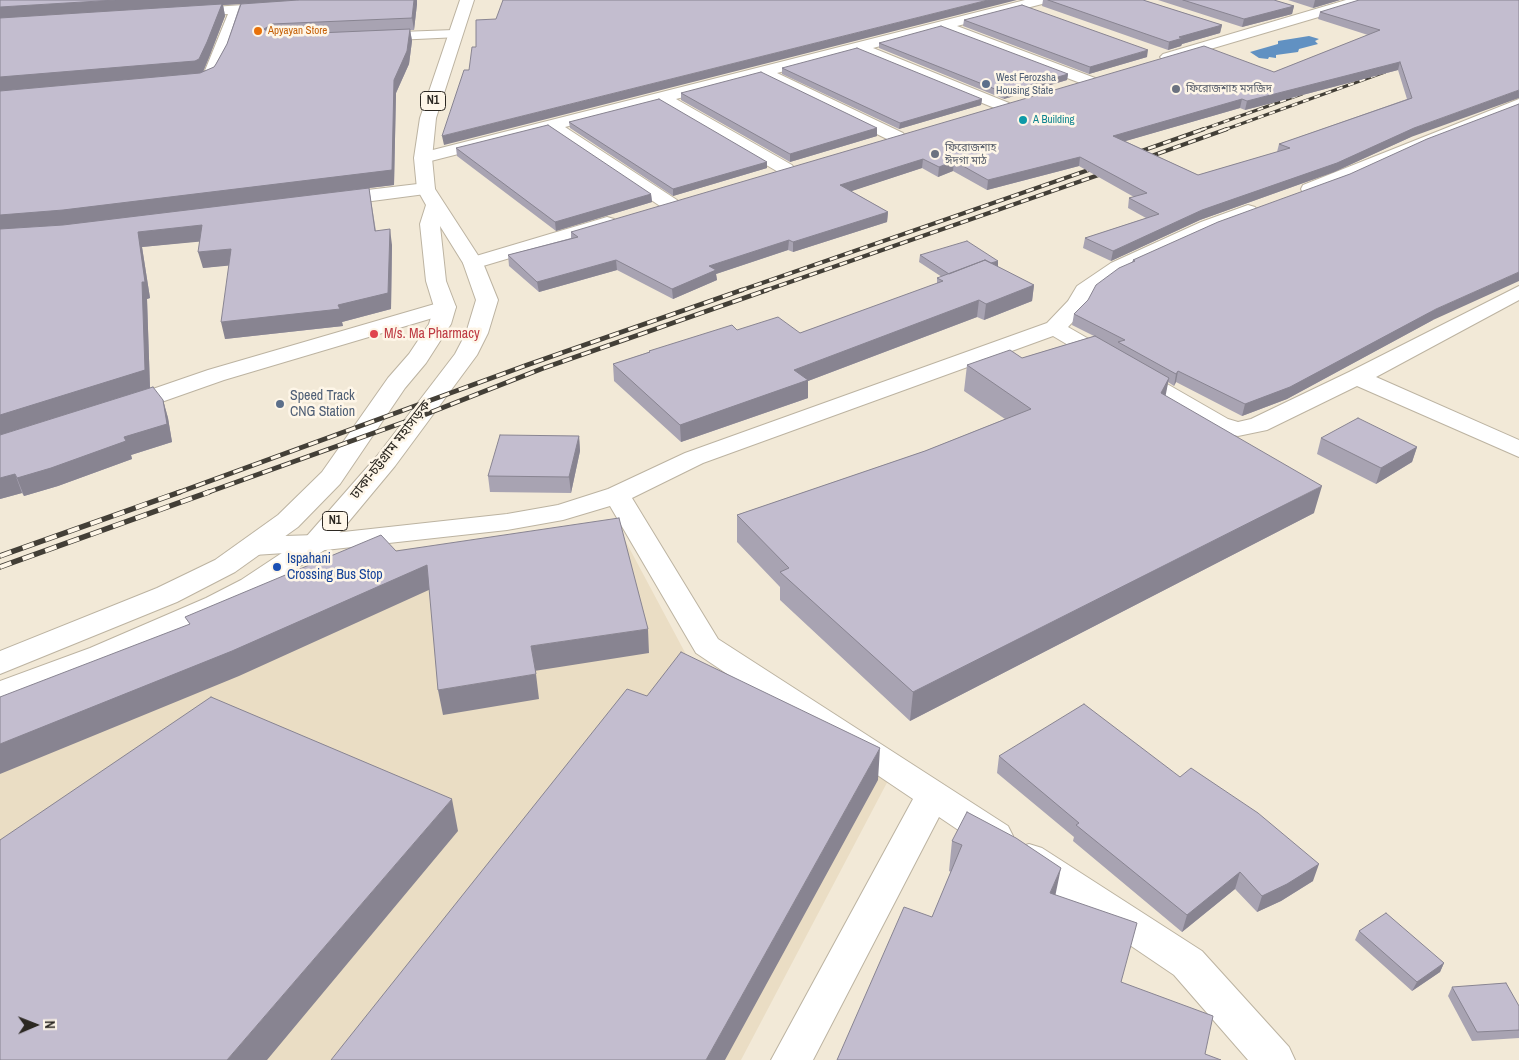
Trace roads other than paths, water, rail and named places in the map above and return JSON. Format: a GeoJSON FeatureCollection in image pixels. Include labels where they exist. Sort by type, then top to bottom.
{"type":"FeatureCollection","features":[{"type":"Feature","properties":{"kind":"main road","name":"ঢাকা-চট্টগ্রাম মহাসড়ক"},"geometry":{"type":"LineString","coordinates":[[445,307],[436,281],[430,224],[431,196],[423,158],[428,118],[454,34],[467,0]]}},
{"type":"Feature","properties":{"kind":"main road"},"geometry":{"type":"LineString","coordinates":[[423,158],[1040,0]]}},
{"type":"Feature","properties":{"kind":"main road"},"geometry":{"type":"LineString","coordinates":[[1158,58],[1245,35],[1361,0]]}},
{"type":"Feature","properties":{"kind":"main road"},"geometry":{"type":"LineString","coordinates":[[1021,5],[1048,15]]}},
{"type":"Feature","properties":{"kind":"main road"},"geometry":{"type":"LineString","coordinates":[[172,13],[289,6]]}},
{"type":"Feature","properties":{"kind":"main road"},"geometry":{"type":"LineString","coordinates":[[1286,6],[1313,14]]}},
{"type":"Feature","properties":{"kind":"main road"},"geometry":{"type":"LineString","coordinates":[[170,84],[202,80],[210,76],[220,56],[236,10]]}},
{"type":"Feature","properties":{"kind":"main road"},"geometry":{"type":"LineString","coordinates":[[941,25],[1089,81]]}},
{"type":"Feature","properties":{"kind":"main road"},"geometry":{"type":"LineString","coordinates":[[1218,26],[1245,35]]}},
{"type":"Feature","properties":{"kind":"main road"},"geometry":{"type":"LineString","coordinates":[[358,38],[454,34]]}},
{"type":"Feature","properties":{"kind":"main road"},"geometry":{"type":"LineString","coordinates":[[857,47],[1003,106]]}},
{"type":"Feature","properties":{"kind":"main road"},"geometry":{"type":"LineString","coordinates":[[761,71],[897,137]]}},
{"type":"Feature","properties":{"kind":"main road"},"geometry":{"type":"LineString","coordinates":[[1060,89],[1106,76]]}},
{"type":"Feature","properties":{"kind":"main road"},"geometry":{"type":"LineString","coordinates":[[662,98],[786,169]]}},
{"type":"Feature","properties":{"kind":"main road"},"geometry":{"type":"LineString","coordinates":[[974,115],[1022,101]]}},
{"type":"Feature","properties":{"kind":"main road"},"geometry":{"type":"LineString","coordinates":[[254,546],[316,543],[506,522],[563,512],[617,495],[694,458],[1055,328],[1077,304],[1084,290],[1118,267],[1208,226],[1341,178],[1418,143],[1519,104]]}},
{"type":"Feature","properties":{"kind":"main road"},"geometry":{"type":"LineString","coordinates":[[552,126],[670,204]]}},
{"type":"Feature","properties":{"kind":"main road"},"geometry":{"type":"LineString","coordinates":[[869,145],[916,131]]}},
{"type":"Feature","properties":{"kind":"main road"},"geometry":{"type":"LineString","coordinates":[[768,174],[805,164]]}},
{"type":"Feature","properties":{"kind":"main road","name":"ঢাকা-চট্টগ্রাম মহাসড়ক"},"geometry":{"type":"LineString","coordinates":[[0,693],[101,655],[216,604],[251,586],[316,543],[386,461],[466,354],[477,333],[487,300],[473,263],[431,196]]}},
{"type":"Feature","properties":{"kind":"main road"},"geometry":{"type":"LineString","coordinates":[[312,203],[431,196]]}},
{"type":"Feature","properties":{"kind":"main road"},"geometry":{"type":"LineString","coordinates":[[652,209],[688,198]]}},
{"type":"Feature","properties":{"kind":"main road"},"geometry":{"type":"LineString","coordinates":[[473,263],[623,218]]}},
{"type":"Feature","properties":{"kind":"main road"},"geometry":{"type":"LineString","coordinates":[[1055,328],[1220,425],[1238,429],[1258,425],[1357,377],[1519,292]]}},
{"type":"Feature","properties":{"kind":"main road"},"geometry":{"type":"LineString","coordinates":[[106,413],[216,375],[445,307]]}},
{"type":"Feature","properties":{"kind":"main road","name":"N1"},"geometry":{"type":"LineString","coordinates":[[0,663],[167,595],[225,566],[288,520],[331,478],[396,383],[418,358],[440,324],[445,307]]}},
{"type":"Feature","properties":{"kind":"main road"},"geometry":{"type":"LineString","coordinates":[[1357,377],[1519,449]]}},
{"type":"Feature","properties":{"kind":"main road"},"geometry":{"type":"LineString","coordinates":[[617,495],[708,646],[1188,963],[1274,1060]]}},
{"type":"Feature","properties":{"kind":"main road"},"geometry":{"type":"LineString","coordinates":[[792,1060],[933,795]]}},
{"type":"Feature","properties":{"kind":"water"},"geometry":{"type":"Polygon","coordinates":[[[1309,36],[1319,39],[1315,41],[1318,44],[1299,49],[1298,52],[1276,55],[1276,58],[1259,58],[1250,52],[1278,44],[1278,41],[1309,36]]]}},
{"type":"Feature","properties":{"kind":"railway"},"geometry":{"type":"LineString","coordinates":[[1224,130],[1385,72]]}},
{"type":"Feature","properties":{"kind":"railway"},"geometry":{"type":"LineString","coordinates":[[1201,130],[1302,94]]}},
{"type":"Feature","properties":{"kind":"railway"},"geometry":{"type":"LineString","coordinates":[[1133,154],[1204,129]]}},
{"type":"Feature","properties":{"kind":"railway"},"geometry":{"type":"LineString","coordinates":[[1143,159],[1227,129]]}},
{"type":"Feature","properties":{"kind":"railway"},"geometry":{"type":"LineString","coordinates":[[739,291],[1100,166]]}},
{"type":"Feature","properties":{"kind":"railway"},"geometry":{"type":"LineString","coordinates":[[764,291],[1110,171]]}},
{"type":"Feature","properties":{"kind":"railway"},"geometry":{"type":"LineString","coordinates":[[177,493],[527,365],[742,290]]}},
{"type":"Feature","properties":{"kind":"railway"},"geometry":{"type":"LineString","coordinates":[[206,493],[424,415],[541,369],[767,290]]}},
{"type":"Feature","properties":{"kind":"railway"},"geometry":{"type":"LineString","coordinates":[[0,556],[180,492]]}},
{"type":"Feature","properties":{"kind":"railway"},"geometry":{"type":"LineString","coordinates":[[0,567],[209,492]]}},
{"type":"Feature","properties":{"kind":"place","name":"Apyayan Store"},"geometry":{"type":"Point","coordinates":[258,31]}},
{"type":"Feature","properties":{"kind":"place","name":"West Ferozsha Housing State"},"geometry":{"type":"Point","coordinates":[986,84]}},
{"type":"Feature","properties":{"kind":"place","name":"ফিরোজশাহ মসজিদ"},"geometry":{"type":"Point","coordinates":[1176,89]}},
{"type":"Feature","properties":{"kind":"place","name":"A Building"},"geometry":{"type":"Point","coordinates":[1023,120]}},
{"type":"Feature","properties":{"kind":"place","name":"ফিরোজশাহ ঈদগা মাঠ"},"geometry":{"type":"Point","coordinates":[935,154]}},
{"type":"Feature","properties":{"kind":"place","name":"M/s. Ma Pharmacy"},"geometry":{"type":"Point","coordinates":[374,334]}},
{"type":"Feature","properties":{"kind":"place","name":"Speed Track CNG Station"},"geometry":{"type":"Point","coordinates":[280,404]}},
{"type":"Feature","properties":{"kind":"place","name":"Ispahani Crossing Bus Stop"},"geometry":{"type":"Point","coordinates":[277,567]}}]}
